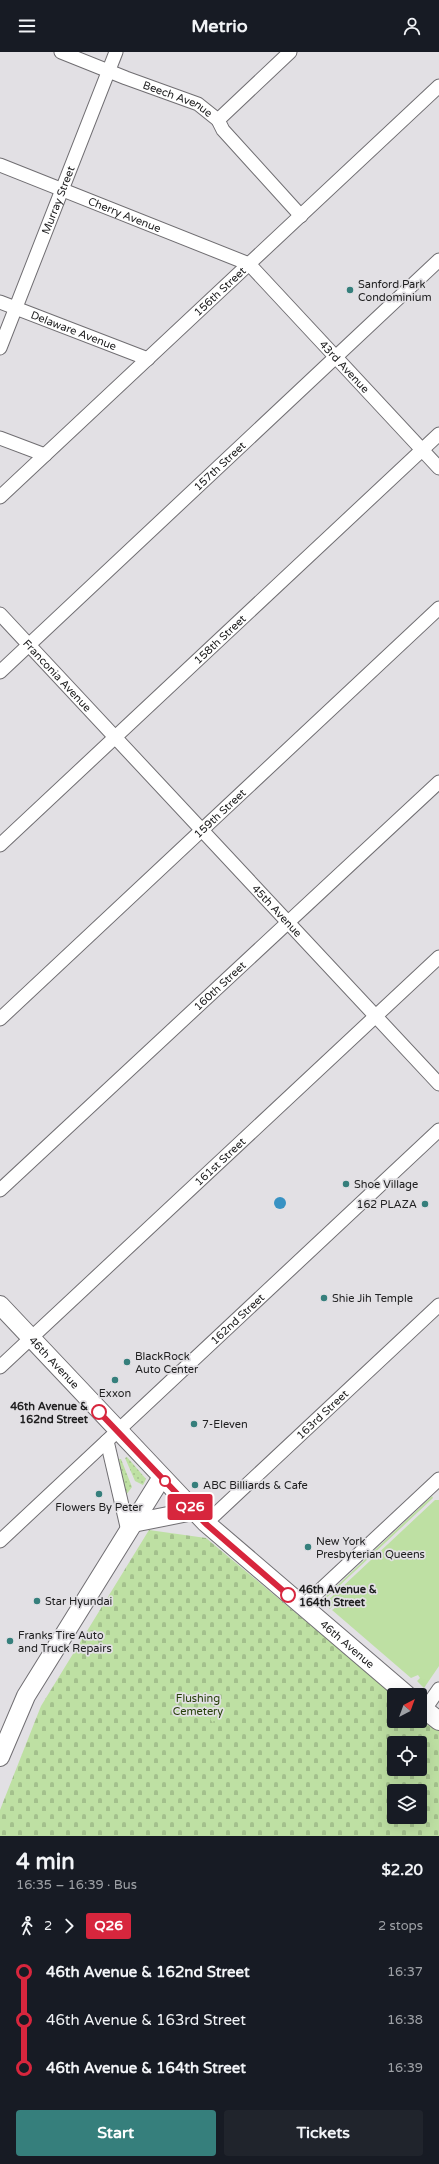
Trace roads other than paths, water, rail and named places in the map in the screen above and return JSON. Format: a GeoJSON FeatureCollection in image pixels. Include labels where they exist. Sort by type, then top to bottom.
{"type":"FeatureCollection","features":[{"type":"Feature","properties":{"kind":"street","name":"Beech Avenue"},"geometry":{"type":"LineString","coordinates":[[61,52],[198,104],[218,120],[223,130],[301,216]]}},
{"type":"Feature","properties":{"kind":"street","name":"Murray Street"},"geometry":{"type":"LineString","coordinates":[[0,348],[116,52]]}},
{"type":"Feature","properties":{"kind":"street"},"geometry":{"type":"LineString","coordinates":[[218,120],[290,52]]}},
{"type":"Feature","properties":{"kind":"street","name":"156th Street"},"geometry":{"type":"LineString","coordinates":[[0,497],[439,86]]}},
{"type":"Feature","properties":{"kind":"street","name":"Cherry Avenue"},"geometry":{"type":"LineString","coordinates":[[0,165],[249,264]]}},
{"type":"Feature","properties":{"kind":"street","name":"157th Street"},"geometry":{"type":"LineString","coordinates":[[0,672],[439,260]]}},
{"type":"Feature","properties":{"kind":"street","name":"43rd Avenue"},"geometry":{"type":"LineString","coordinates":[[249,264],[439,468]]}},
{"type":"Feature","properties":{"kind":"street","name":"Delaware Avenue"},"geometry":{"type":"LineString","coordinates":[[0,302],[148,359]]}},
{"type":"Feature","properties":{"kind":"street","name":"158th Street"},"geometry":{"type":"LineString","coordinates":[[0,845],[439,434]]}},
{"type":"Feature","properties":{"kind":"street"},"geometry":{"type":"LineString","coordinates":[[0,438],[45,455]]}},
{"type":"Feature","properties":{"kind":"street","name":"159th Street"},"geometry":{"type":"LineString","coordinates":[[0,1018],[439,608]]}},
{"type":"Feature","properties":{"kind":"street","name":"Franconia Avenue"},"geometry":{"type":"LineString","coordinates":[[0,614],[115,738]]}},
{"type":"Feature","properties":{"kind":"street","name":"45th Avenue"},"geometry":{"type":"LineString","coordinates":[[115,738],[439,1084]]}},
{"type":"Feature","properties":{"kind":"street","name":"160th Street"},"geometry":{"type":"LineString","coordinates":[[0,1190],[439,782]]}},
{"type":"Feature","properties":{"kind":"street","name":"161st Street"},"geometry":{"type":"LineString","coordinates":[[0,1367],[439,957]]}},
{"type":"Feature","properties":{"kind":"street","name":"162nd Street"},"geometry":{"type":"LineString","coordinates":[[0,1541],[439,1130]]}},
{"type":"Feature","properties":{"kind":"street","name":"163rd Street"},"geometry":{"type":"LineString","coordinates":[[206,1524],[439,1304]]}},
{"type":"Feature","properties":{"kind":"street","name":"46th Avenue"},"geometry":{"type":"LineString","coordinates":[[0,1305],[30,1338],[112,1436],[162,1477],[206,1524],[399,1688]]}},
{"type":"Feature","properties":{"kind":"street"},"geometry":{"type":"LineString","coordinates":[[112,1436],[131,1527]]}},
{"type":"Feature","properties":{"kind":"street"},"geometry":{"type":"LineString","coordinates":[[0,1757],[26,1696],[162,1477]]}},
{"type":"Feature","properties":{"kind":"street"},"geometry":{"type":"LineString","coordinates":[[302,1607],[439,1479]]}},
{"type":"Feature","properties":{"kind":"street"},"geometry":{"type":"LineString","coordinates":[[131,1527],[194,1511]]}},
{"type":"Feature","properties":{"kind":"street"},"geometry":{"type":"LineString","coordinates":[[427,1702],[439,1689]]}},
{"type":"Feature","properties":{"kind":"street"},"geometry":{"type":"LineString","coordinates":[[427,1712],[439,1721]]}},
{"type":"Feature","properties":{"kind":"water"},"geometry":{"type":"Polygon","coordinates":[[[278,1197],[282,1197],[286,1203],[282,1209],[278,1209],[274,1205],[274,1201],[278,1197]]]}},
{"type":"Feature","properties":{"kind":"place","name":"Sanford Park Condominium"},"geometry":{"type":"Point","coordinates":[350,290]}},
{"type":"Feature","properties":{"kind":"place","name":"Shoe Village"},"geometry":{"type":"Point","coordinates":[346,1184]}},
{"type":"Feature","properties":{"kind":"place","name":"162 PLAZA"},"geometry":{"type":"Point","coordinates":[425,1204]}},
{"type":"Feature","properties":{"kind":"place","name":"Shie Jih Temple"},"geometry":{"type":"Point","coordinates":[324,1298]}},
{"type":"Feature","properties":{"kind":"place","name":"BlackRock Auto Center"},"geometry":{"type":"Point","coordinates":[127,1362]}},
{"type":"Feature","properties":{"kind":"place","name":"Exxon"},"geometry":{"type":"Point","coordinates":[115,1380]}},
{"type":"Feature","properties":{"kind":"place","name":"46th Avenue & 162nd Street"},"geometry":{"type":"Point","coordinates":[99,1412]}},
{"type":"Feature","properties":{"kind":"place","name":"7-Eleven"},"geometry":{"type":"Point","coordinates":[194,1424]}},
{"type":"Feature","properties":{"kind":"place","name":"ABC Billiards & Cafe"},"geometry":{"type":"Point","coordinates":[195,1485]}},
{"type":"Feature","properties":{"kind":"place","name":"Flowers By Peter"},"geometry":{"type":"Point","coordinates":[99,1494]}},
{"type":"Feature","properties":{"kind":"place","name":"New York Presbyterian Queens"},"geometry":{"type":"Point","coordinates":[308,1547]}},
{"type":"Feature","properties":{"kind":"place","name":"46th Avenue & 164th Street"},"geometry":{"type":"Point","coordinates":[288,1595]}},
{"type":"Feature","properties":{"kind":"place","name":"Star Hyundai"},"geometry":{"type":"Point","coordinates":[37,1601]}},
{"type":"Feature","properties":{"kind":"place","name":"Franks Tire Auto and Truck Repairs"},"geometry":{"type":"Point","coordinates":[10,1641]}},
{"type":"Feature","properties":{"kind":"park label","name":"Flushing Cemetery"},"geometry":{"type":"Point","coordinates":[198,1704]}}]}
